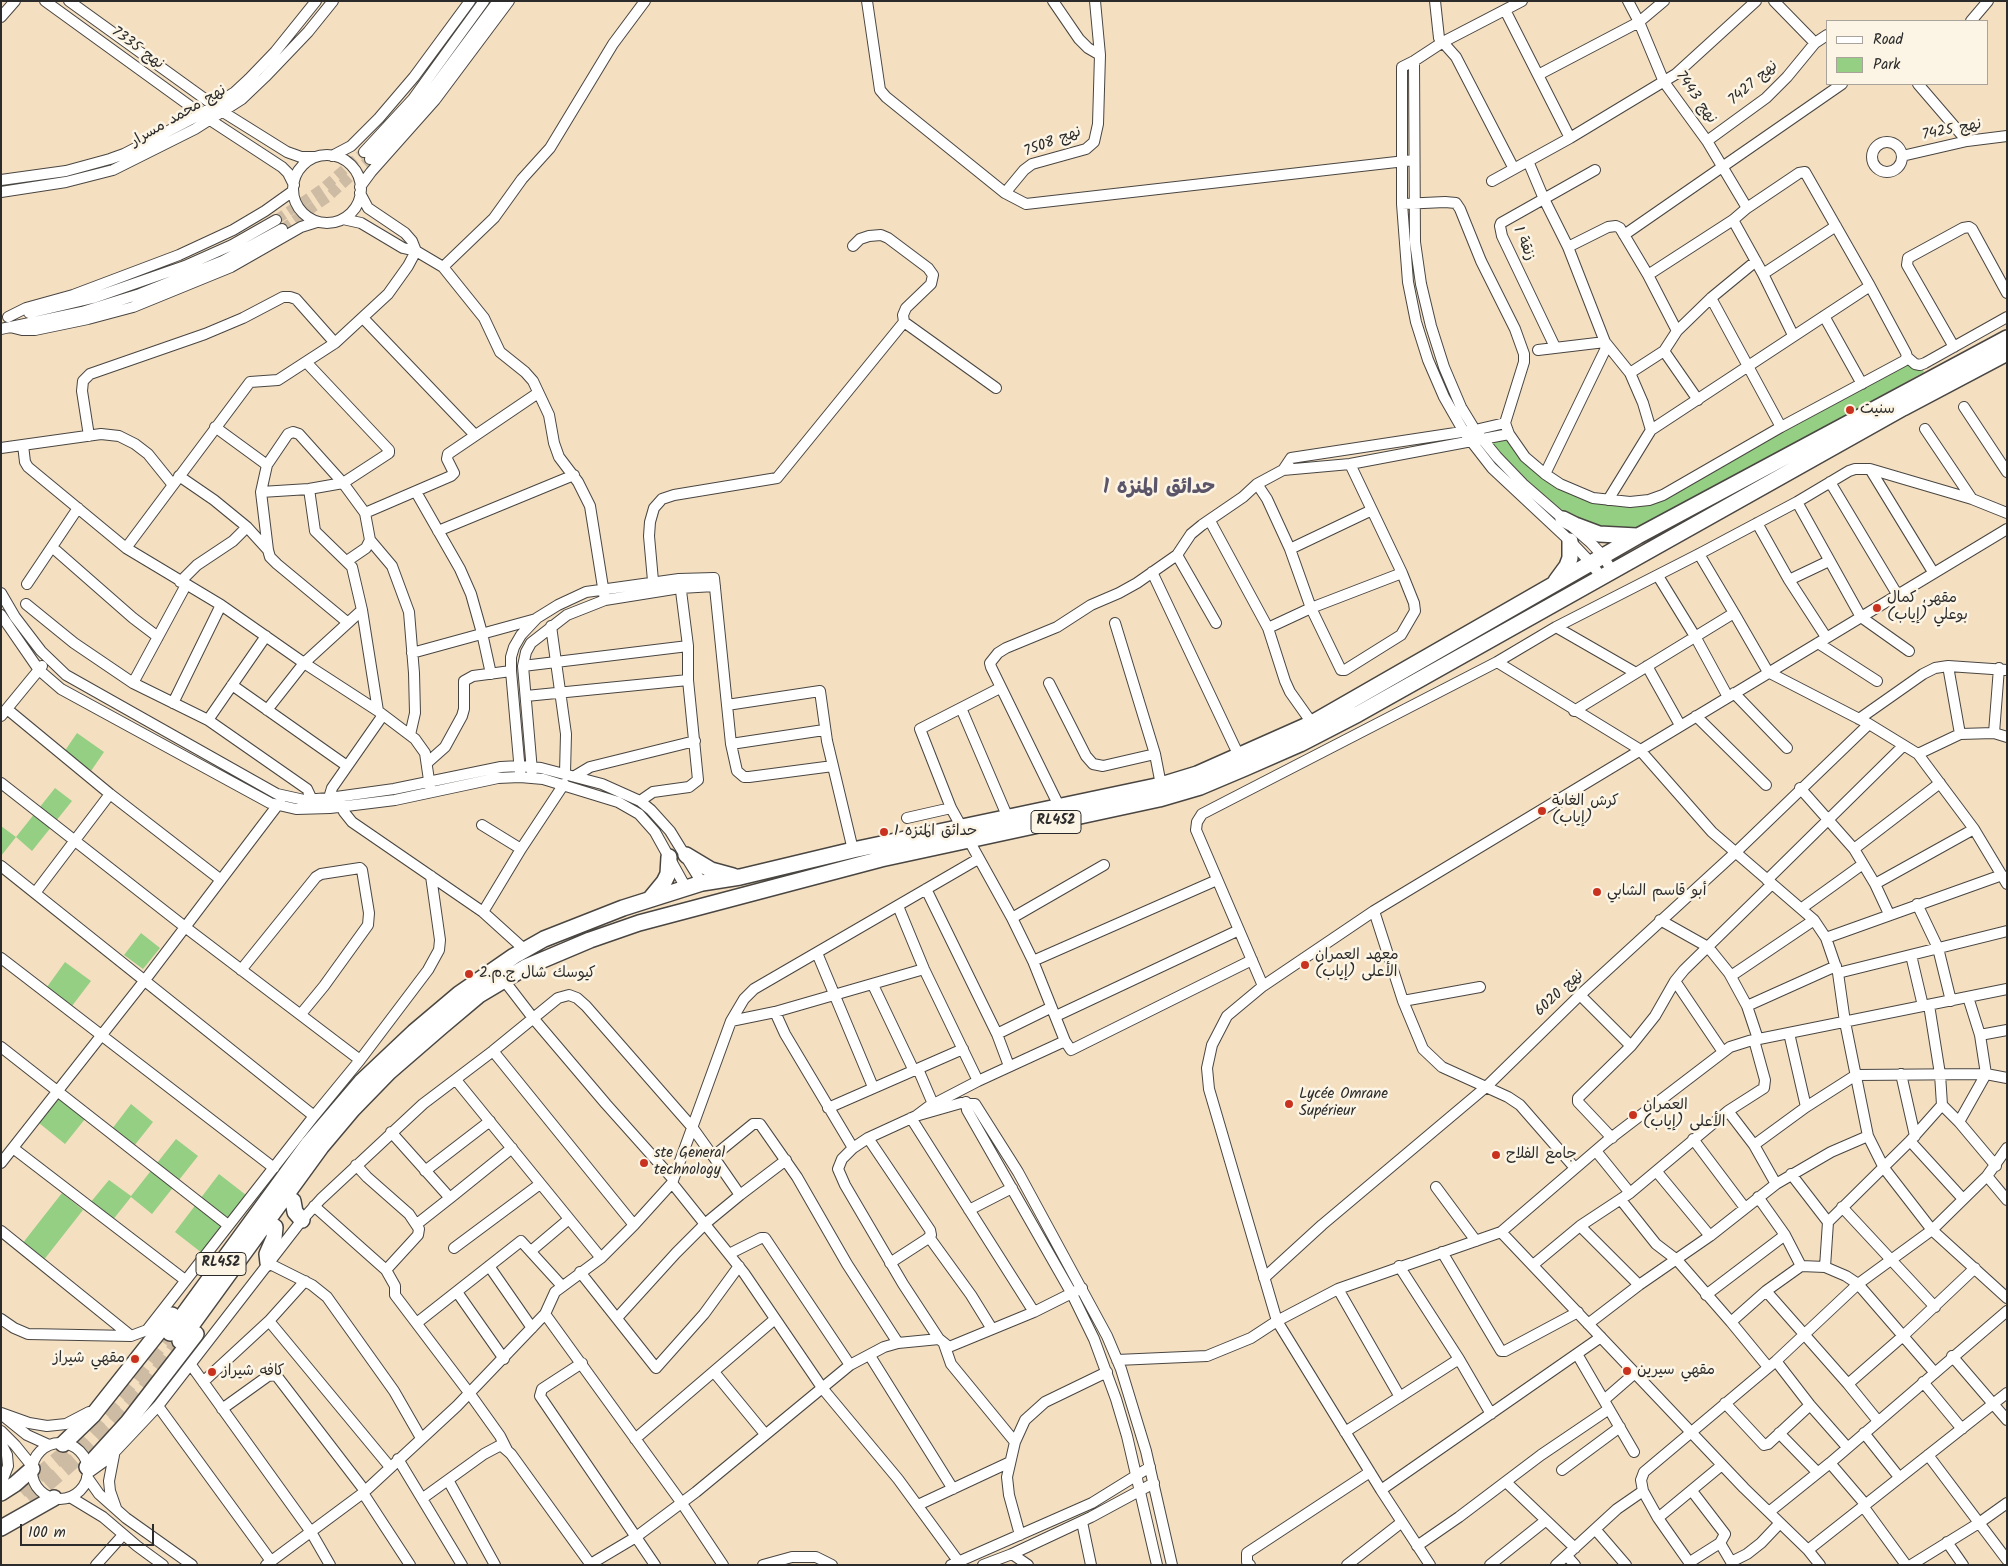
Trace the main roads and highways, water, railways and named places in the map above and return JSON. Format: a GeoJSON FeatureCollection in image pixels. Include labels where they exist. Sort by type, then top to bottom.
{"type":"FeatureCollection","features":[{"type":"Feature","properties":{"kind":"highway","name":"RL452"},"geometry":{"type":"LineString","coordinates":[[2007,338],[1638,536],[1312,723],[1197,774],[1161,785],[1008,818],[965,835],[616,930],[538,961],[503,979],[441,1027],[371,1089],[321,1147],[175,1337],[272,1195],[325,1123],[381,1062],[459,994],[525,950],[560,933],[647,901],[689,893],[702,884],[740,877],[853,850],[965,835],[1159,799],[1200,787],[1300,744],[1358,714],[1895,412],[2007,352]]}},
{"type":"Feature","properties":{"kind":"highway"},"geometry":{"type":"LineString","coordinates":[[1563,519],[1599,534],[1638,536]]}},
{"type":"Feature","properties":{"kind":"highway"},"geometry":{"type":"LineString","coordinates":[[1550,585],[1557,580],[1567,566],[1571,550],[1570,541]]}},
{"type":"Feature","properties":{"kind":"highway"},"geometry":{"type":"LineString","coordinates":[[686,856],[712,870],[740,877]]}},
{"type":"Feature","properties":{"kind":"highway"},"geometry":{"type":"LineString","coordinates":[[647,901],[654,896],[664,882],[668,874],[670,857]]}},
{"type":"Feature","properties":{"kind":"highway"},"geometry":{"type":"LineString","coordinates":[[662,917],[689,893],[706,905]]}},
{"type":"Feature","properties":{"kind":"highway"},"geometry":{"type":"LineString","coordinates":[[87,1472],[154,1390],[275,1227],[353,1119],[371,1089]]}},
{"type":"Feature","properties":{"kind":"highway"},"geometry":{"type":"LineString","coordinates":[[56,1444],[87,1422],[249,1216],[272,1195]]}},
{"type":"Feature","properties":{"kind":"highway"},"geometry":{"type":"LineString","coordinates":[[293,1201],[295,1212],[302,1220]]}},
{"type":"Feature","properties":{"kind":"highway"},"geometry":{"type":"LineString","coordinates":[[268,1263],[267,1254],[274,1238],[275,1227]]}},
{"type":"Feature","properties":{"kind":"highway"},"geometry":{"type":"LineString","coordinates":[[1,1493],[21,1480],[32,1468]]}},
{"type":"Feature","properties":{"kind":"highway"},"geometry":{"type":"LineString","coordinates":[[1,1504],[24,1496],[1,1518]]}},
{"type":"Feature","properties":{"kind":"highway"},"geometry":{"type":"LineString","coordinates":[[1,1528],[54,1498]]}},
{"type":"Feature","properties":{"kind":"tunnel"},"geometry":{"type":"LineString","coordinates":[[276,220],[322,189],[364,152]]}},
{"type":"Feature","properties":{"kind":"tunnel"},"geometry":{"type":"LineString","coordinates":[[282,229],[328,197],[370,159]]}},
{"type":"Feature","properties":{"kind":"tunnel"},"geometry":{"type":"LineString","coordinates":[[20,1491],[73,1446],[98,1421],[170,1333]]}},
{"type":"Feature","properties":{"kind":"tunnel"},"geometry":{"type":"LineString","coordinates":[[29,1500],[109,1428],[144,1389],[180,1341]]}},
{"type":"Feature","properties":{"kind":"place","name":"سنيت"},"geometry":{"type":"Point","coordinates":[1850,410]}},
{"type":"Feature","properties":{"kind":"place","name":"مقهى كمال بوعلي (إياب)"},"geometry":{"type":"Point","coordinates":[1877,608]}},
{"type":"Feature","properties":{"kind":"place","name":"كرش الغابة (إياب)"},"geometry":{"type":"Point","coordinates":[1542,811]}},
{"type":"Feature","properties":{"kind":"place","name":"حدائق المنزه 1"},"geometry":{"type":"Point","coordinates":[884,832]}},
{"type":"Feature","properties":{"kind":"place","name":"أبو قاسم الشابي"},"geometry":{"type":"Point","coordinates":[1597,892]}},
{"type":"Feature","properties":{"kind":"place","name":"معهد العمران الأعلى (إياب)"},"geometry":{"type":"Point","coordinates":[1305,965]}},
{"type":"Feature","properties":{"kind":"place","name":"كيوسك شال ج.م.2"},"geometry":{"type":"Point","coordinates":[469,974]}},
{"type":"Feature","properties":{"kind":"place","name":"Lycée Omrane Supérieur"},"geometry":{"type":"Point","coordinates":[1289,1104]}},
{"type":"Feature","properties":{"kind":"place","name":"العمران الأعلى (إياب)"},"geometry":{"type":"Point","coordinates":[1633,1115]}},
{"type":"Feature","properties":{"kind":"place","name":"جامع الفلاح"},"geometry":{"type":"Point","coordinates":[1496,1155]}},
{"type":"Feature","properties":{"kind":"place","name":"ste General technology"},"geometry":{"type":"Point","coordinates":[644,1163]}},
{"type":"Feature","properties":{"kind":"place","name":"مقهي شيراز"},"geometry":{"type":"Point","coordinates":[135,1359]}},
{"type":"Feature","properties":{"kind":"place","name":"مقهي سيرين"},"geometry":{"type":"Point","coordinates":[1627,1371]}},
{"type":"Feature","properties":{"kind":"place","name":"کافه شيراز"},"geometry":{"type":"Point","coordinates":[212,1372]}},
{"type":"Feature","properties":{"kind":"district","name":"حدائق المنزه 1"},"geometry":{"type":"Point","coordinates":[1159,490]}}]}
